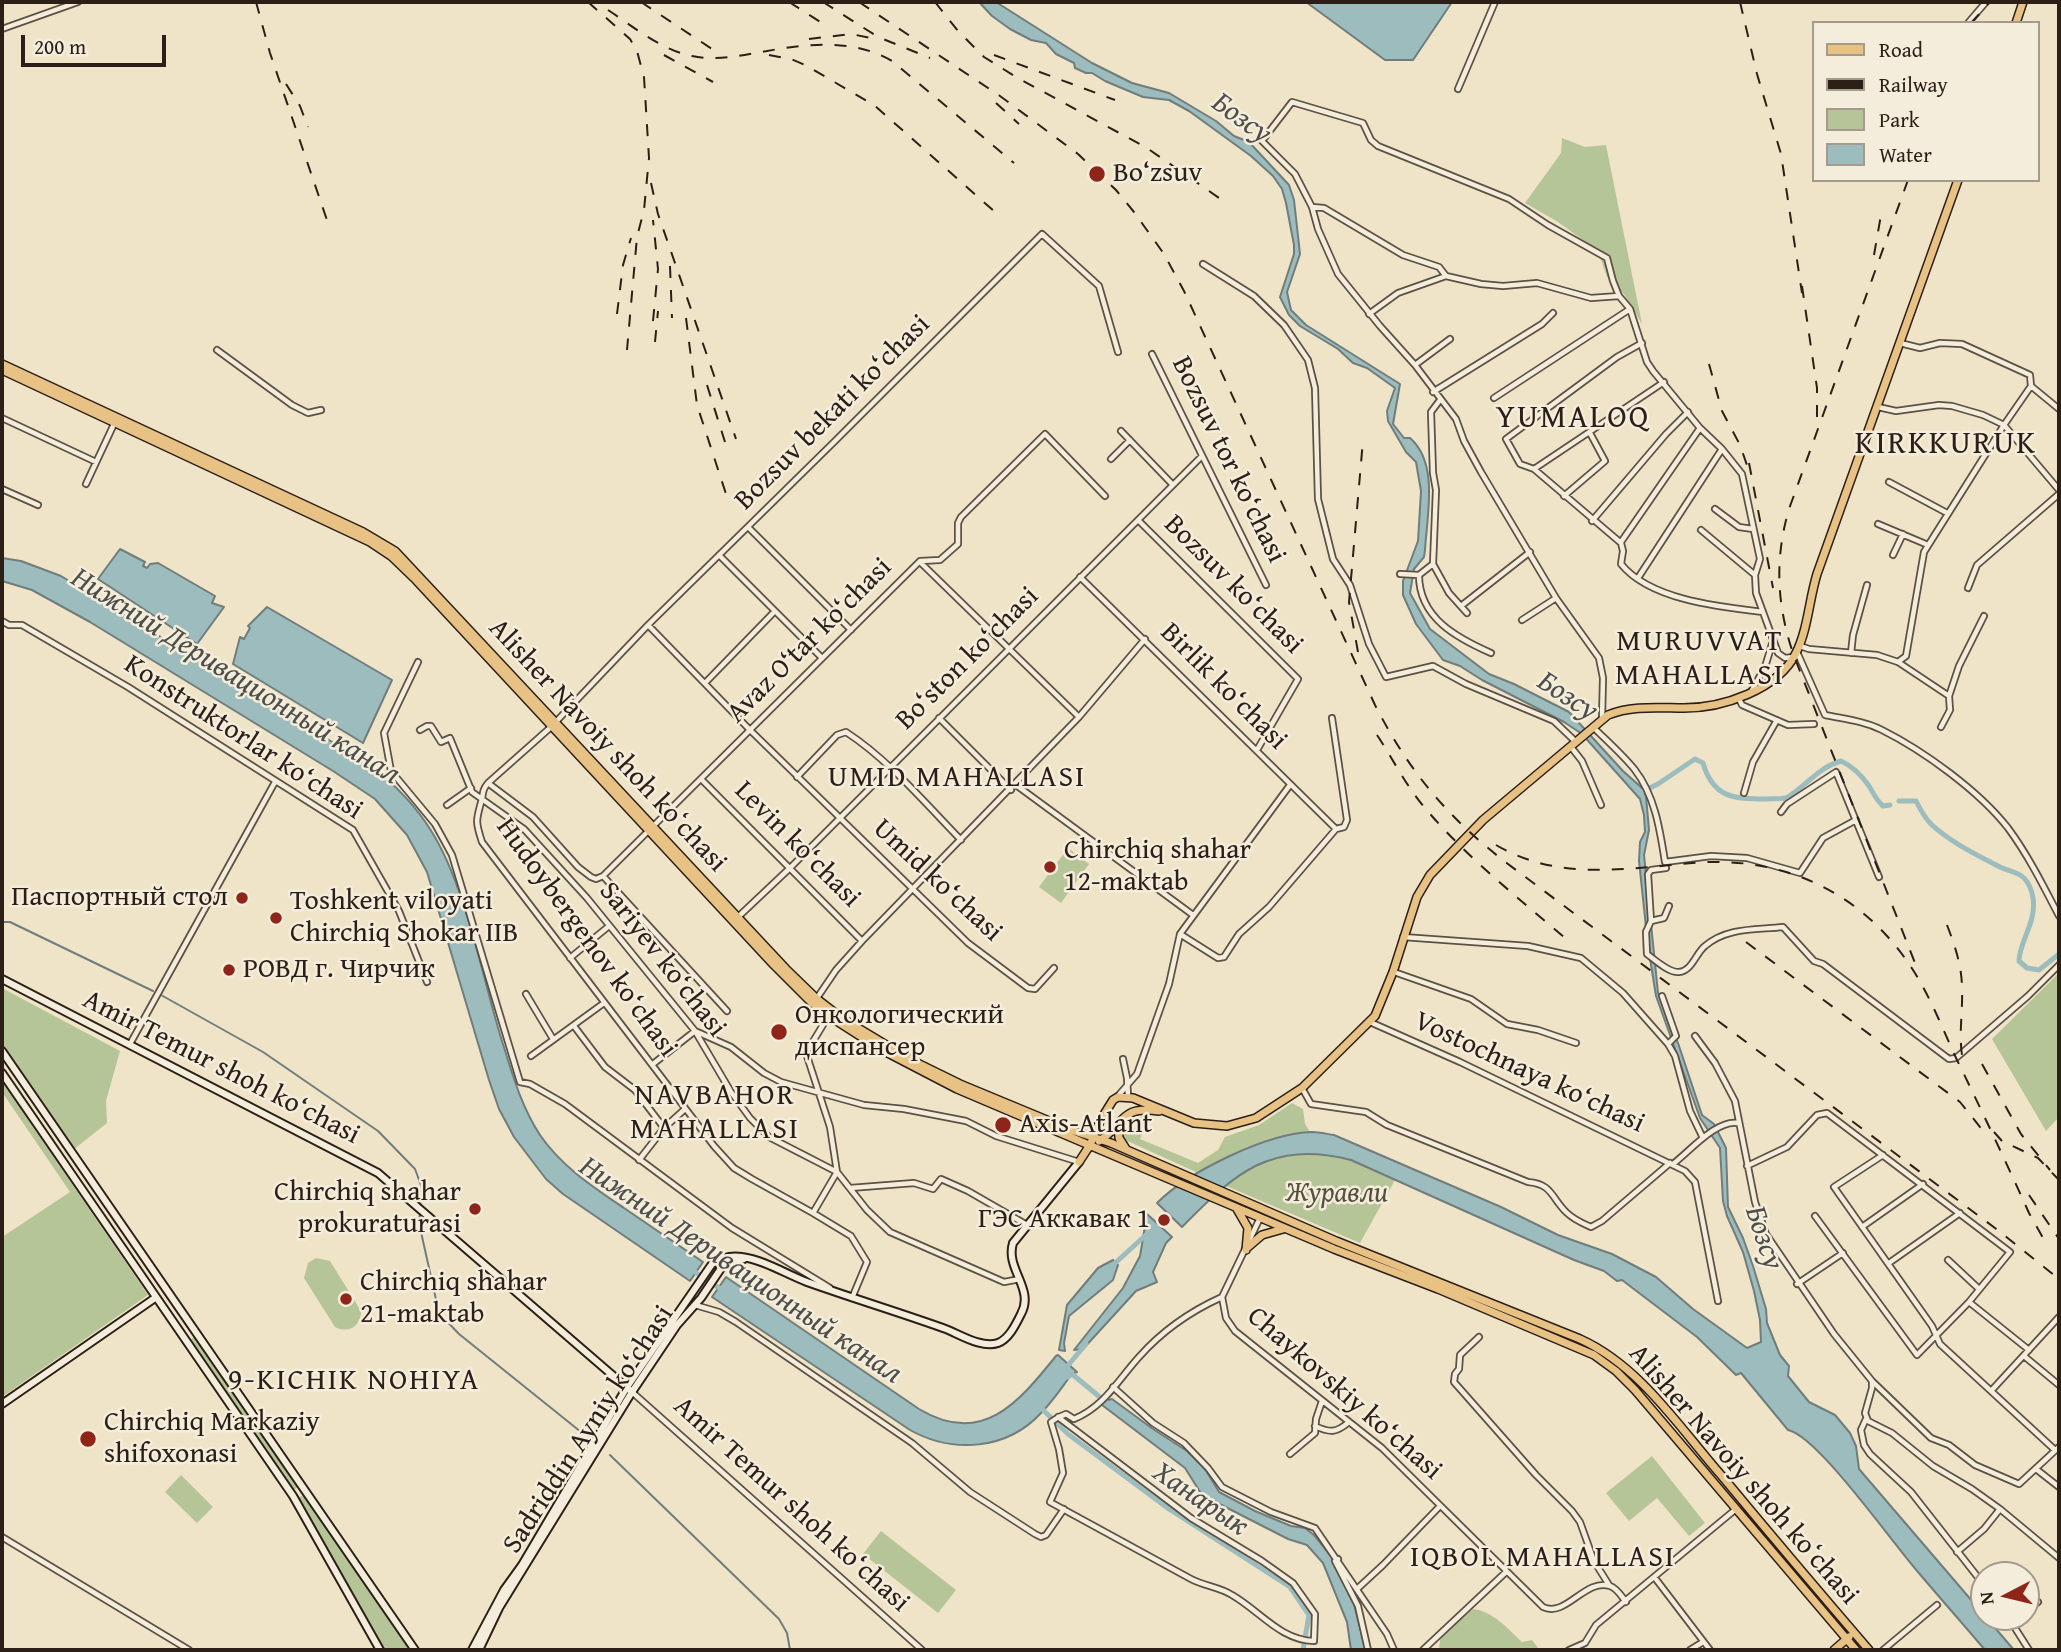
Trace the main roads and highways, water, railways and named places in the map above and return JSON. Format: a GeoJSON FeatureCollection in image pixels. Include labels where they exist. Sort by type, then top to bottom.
{"type":"FeatureCollection","features":[{"type":"Feature","properties":{"kind":"main road"},"geometry":{"type":"LineString","coordinates":[[2017,21],[2023,2]]}},
{"type":"Feature","properties":{"kind":"main road"},"geometry":{"type":"LineString","coordinates":[[756,1261],[837,1293],[990,1344],[1004,1339],[1023,1312],[1026,1295],[1013,1261],[1011,1250],[1015,1240],[1079,1162],[1113,1100],[1128,1096],[1198,1124],[1232,1126],[1260,1116],[1302,1088],[1370,1022],[1378,1010],[1393,972],[1417,897],[1434,870],[1483,820],[1602,719],[1621,710],[1695,708],[1741,698],[1777,674],[1796,651],[1817,574],[1957,182]]}},
{"type":"Feature","properties":{"kind":"main road","name":"Alisher Navoiy shoh koʻchasi"},"geometry":{"type":"LineString","coordinates":[[2,364],[380,540],[414,570],[553,725]]}},
{"type":"Feature","properties":{"kind":"main road","name":"Alisher Navoiy shoh koʻchasi"},"geometry":{"type":"LineString","coordinates":[[2,370],[385,551],[416,580],[652,829],[783,974],[828,1015],[882,1050],[939,1081],[1092,1141],[1107,1152],[1288,1230],[1594,1355],[1616,1371],[1635,1390],[1856,1650]]}},
{"type":"Feature","properties":{"kind":"main road","name":"Alisher Navoiy shoh koʻchasi"},"geometry":{"type":"LineString","coordinates":[[735,920],[817,999],[854,1026],[928,1068],[1070,1133]]}},
{"type":"Feature","properties":{"kind":"main road","name":"Amir Temur shoh ko‘chasi"},"geometry":{"type":"LineString","coordinates":[[2,979],[373,1170],[423,1210],[629,1390]]}},
{"type":"Feature","properties":{"kind":"main road"},"geometry":{"type":"LineString","coordinates":[[2,1051],[415,1650]]}},
{"type":"Feature","properties":{"kind":"main road"},"geometry":{"type":"LineString","coordinates":[[2,1073],[293,1496],[380,1650]]}},
{"type":"Feature","properties":{"kind":"main road"},"geometry":{"type":"LineString","coordinates":[[11,1086],[21,1079]]}},
{"type":"Feature","properties":{"kind":"main road"},"geometry":{"type":"LineString","coordinates":[[1102,1140],[1118,1123],[1128,1096]]}},
{"type":"Feature","properties":{"kind":"main road"},"geometry":{"type":"LineString","coordinates":[[1100,1121],[1099,1129],[1102,1133],[1142,1110],[1170,1114]]}},
{"type":"Feature","properties":{"kind":"main road"},"geometry":{"type":"LineString","coordinates":[[1079,1162],[1080,1148],[1070,1133],[1086,1129],[1100,1121]]}},
{"type":"Feature","properties":{"kind":"main road"},"geometry":{"type":"LineString","coordinates":[[1118,1123],[1119,1138],[1130,1151]]}},
{"type":"Feature","properties":{"kind":"main road"},"geometry":{"type":"LineString","coordinates":[[1092,1141],[1102,1140],[1130,1151]]}},
{"type":"Feature","properties":{"kind":"main road"},"geometry":{"type":"LineString","coordinates":[[1079,1162],[1092,1153],[1107,1152],[1111,1143]]}},
{"type":"Feature","properties":{"kind":"main road","name":"Alisher Navoiy shoh koʻchasi"},"geometry":{"type":"LineString","coordinates":[[1130,1151],[1336,1241],[1588,1343],[1615,1358],[1672,1418],[1869,1650]]}},
{"type":"Feature","properties":{"kind":"main road"},"geometry":{"type":"LineString","coordinates":[[66,1167],[76,1161]]}},
{"type":"Feature","properties":{"kind":"main road"},"geometry":{"type":"LineString","coordinates":[[1227,1203],[1239,1211],[1247,1223],[1249,1234],[1246,1250],[1252,1241],[1262,1234],[1288,1230]]}},
{"type":"Feature","properties":{"kind":"main road"},"geometry":{"type":"LineString","coordinates":[[1260,1217],[1264,1209]]}},
{"type":"Feature","properties":{"kind":"main road"},"geometry":{"type":"LineString","coordinates":[[126,1255],[137,1247]]}},
{"type":"Feature","properties":{"kind":"main road","name":"Sadriddin Ayniy ko‘chasi"},"geometry":{"type":"LineString","coordinates":[[472,1650],[504,1590],[710,1266],[721,1259],[731,1257],[756,1261]]}},
{"type":"Feature","properties":{"kind":"main road","name":"Sadriddin Ayniy ko‘chasi"},"geometry":{"type":"LineString","coordinates":[[479,1650],[499,1608],[629,1390],[724,1266],[733,1261],[756,1261]]}},
{"type":"Feature","properties":{"kind":"main road"},"geometry":{"type":"LineString","coordinates":[[2,1404],[155,1298]]}},
{"type":"Feature","properties":{"kind":"main road"},"geometry":{"type":"LineString","coordinates":[[184,1339],[196,1332]]}},
{"type":"Feature","properties":{"kind":"main road"},"geometry":{"type":"LineString","coordinates":[[293,1496],[303,1490]]}},
{"type":"Feature","properties":{"kind":"main road"},"geometry":{"type":"LineString","coordinates":[[1834,1650],[1854,1633]]}},
{"type":"Feature","properties":{"kind":"water","name":"Бозсу"},"geometry":{"type":"Polygon","coordinates":[[[979,2],[996,2],[1092,63],[1132,83],[1169,93],[1216,121],[1234,136],[1249,142],[1289,185],[1294,200],[1300,254],[1287,292],[1291,310],[1306,325],[1400,384],[1393,424],[1404,438],[1410,438],[1425,461],[1429,506],[1425,550],[1424,557],[1414,569],[1410,593],[1430,629],[1489,674],[1569,712],[1641,787],[1646,796],[1649,830],[1644,855],[1658,993],[1702,1115],[1714,1124],[1726,1148],[1728,1207],[1753,1266],[1766,1309],[1767,1323],[1780,1355],[1789,1366],[1788,1376],[1809,1402],[1835,1415],[1850,1433],[1856,1446],[1859,1469],[1970,1599],[1970,1631],[1998,1631],[2014,1650],[1985,1650],[1906,1558],[1836,1470],[1801,1437],[1788,1430],[1741,1373],[1736,1375],[1697,1337],[1622,1280],[1617,1281],[1604,1271],[1351,1160],[1323,1155],[1298,1154],[1276,1158],[1256,1166],[1219,1191],[1182,1227],[1157,1203],[1208,1167],[1251,1147],[1294,1134],[1312,1132],[1334,1135],[1501,1207],[1558,1235],[1612,1254],[1656,1277],[1693,1309],[1747,1348],[1761,1342],[1754,1291],[1743,1252],[1723,1201],[1720,1148],[1700,1118],[1656,996],[1639,861],[1640,842],[1645,832],[1640,799],[1582,734],[1460,666],[1443,660],[1416,624],[1403,595],[1403,581],[1418,541],[1421,491],[1416,462],[1406,452],[1388,421],[1387,411],[1395,388],[1367,368],[1353,363],[1338,349],[1300,326],[1289,315],[1280,297],[1294,254],[1294,245],[1282,189],[1273,176],[1251,156],[1189,111],[1169,100],[1143,97],[1075,68],[1074,63],[1056,54],[1046,43],[1031,40],[992,16],[979,2]]]}},
{"type":"Feature","properties":{"kind":"water"},"geometry":{"type":"Polygon","coordinates":[[[1306,2],[1452,2],[1413,60],[1385,60],[1306,2]]]}},
{"type":"Feature","properties":{"kind":"water"},"geometry":{"type":"Polygon","coordinates":[[[120,549],[145,562],[143,566],[147,568],[150,564],[158,563],[215,596],[212,603],[224,607],[197,644],[98,579],[120,549]]]}},
{"type":"Feature","properties":{"kind":"water"},"geometry":{"type":"Polygon","coordinates":[[[2,558],[21,561],[61,576],[373,767],[404,796],[430,829],[454,877],[509,1065],[533,1124],[548,1146],[578,1175],[703,1262],[690,1281],[563,1194],[546,1179],[514,1137],[499,1109],[489,1080],[427,872],[407,835],[375,799],[90,622],[32,590],[2,581],[2,558]]]}},
{"type":"Feature","properties":{"kind":"water"},"geometry":{"type":"Polygon","coordinates":[[[267,607],[392,680],[363,743],[233,664],[240,637],[244,639],[250,628],[248,626],[267,607]]]}},
{"type":"Feature","properties":{"kind":"water"},"geometry":{"type":"Polygon","coordinates":[[[1147,1214],[1172,1237],[1166,1243],[1153,1272],[1157,1282],[1136,1291],[1083,1349],[1074,1350],[1123,1288],[1140,1256],[1147,1214]]]}},
{"type":"Feature","properties":{"kind":"water"},"geometry":{"type":"Polygon","coordinates":[[[1113,1260],[1118,1265],[1113,1280],[1069,1316],[1065,1351],[1059,1350],[1067,1305],[1098,1268],[1113,1260]]]}},
{"type":"Feature","properties":{"kind":"water"},"geometry":{"type":"Polygon","coordinates":[[[726,1277],[919,1409],[941,1420],[962,1423],[980,1421],[997,1414],[1013,1403],[1058,1355],[1077,1372],[1072,1374],[1041,1413],[1012,1435],[979,1444],[944,1443],[910,1430],[712,1297],[726,1277]]]}},
{"type":"Feature","properties":{"kind":"water"},"geometry":{"type":"Polygon","coordinates":[[[1112,1399],[1187,1451],[1205,1469],[1219,1492],[1255,1511],[1291,1526],[1305,1528],[1314,1535],[1331,1556],[1354,1604],[1366,1650],[1351,1650],[1347,1622],[1323,1563],[1307,1545],[1288,1539],[1202,1495],[1185,1468],[1102,1405],[1104,1401],[1112,1399]]]}},
{"type":"Feature","properties":{"kind":"waterway"},"geometry":{"type":"LineString","coordinates":[[1641,792],[1695,759],[1703,763],[1707,775],[1719,790],[1726,794],[1744,798],[1783,798],[1795,792],[1826,767],[1841,761],[1860,775],[1883,806],[1890,805]]}},
{"type":"Feature","properties":{"kind":"waterway"},"geometry":{"type":"LineString","coordinates":[[1899,801],[1916,801],[1938,831],[1964,848],[2019,874],[2026,880],[2034,907],[2019,961],[2027,968],[2039,970],[2059,954]]}},
{"type":"Feature","properties":{"kind":"waterway"},"geometry":{"type":"LineString","coordinates":[[2,922],[10,922],[153,991]]}},
{"type":"Feature","properties":{"kind":"waterway"},"geometry":{"type":"LineString","coordinates":[[161,995],[263,1052],[378,1131],[415,1169],[422,1188],[420,1207]]}},
{"type":"Feature","properties":{"kind":"waterway"},"geometry":{"type":"LineString","coordinates":[[420,1213],[419,1223],[439,1313],[459,1334],[581,1432]]}},
{"type":"Feature","properties":{"kind":"waterway","name":"Нижний Деривационный канал"},"geometry":{"type":"LineString","coordinates":[[1113,1265],[1147,1234]]}},
{"type":"Feature","properties":{"kind":"waterway","name":"Нижний Деривационный канал"},"geometry":{"type":"LineString","coordinates":[[692,1270],[722,1290]]}},
{"type":"Feature","properties":{"kind":"waterway","name":"Нижний Деривационный канал"},"geometry":{"type":"LineString","coordinates":[[1065,1369],[1086,1344]]}},
{"type":"Feature","properties":{"kind":"waterway"},"geometry":{"type":"LineString","coordinates":[[1068,1377],[1072,1374],[1107,1403]]}},
{"type":"Feature","properties":{"kind":"waterway","name":"Ханарык"},"geometry":{"type":"LineString","coordinates":[[1040,1407],[1068,1434],[1169,1509],[1290,1587],[1309,1615],[1303,1650]]}},
{"type":"Feature","properties":{"kind":"waterway"},"geometry":{"type":"LineString","coordinates":[[610,1455],[779,1619],[787,1633],[790,1650]]}},
{"type":"Feature","properties":{"kind":"railway"},"geometry":{"type":"LineString","coordinates":[[256,2],[270,53],[329,226]]}},
{"type":"Feature","properties":{"kind":"railway"},"geometry":{"type":"LineString","coordinates":[[588,2],[630,39],[637,51],[644,77],[649,158],[644,210],[637,237],[627,350]]}},
{"type":"Feature","properties":{"kind":"railway"},"geometry":{"type":"LineString","coordinates":[[641,2],[715,51]]}},
{"type":"Feature","properties":{"kind":"railway"},"geometry":{"type":"LineString","coordinates":[[789,2],[822,23]]}},
{"type":"Feature","properties":{"kind":"railway"},"geometry":{"type":"LineString","coordinates":[[823,2],[878,37],[930,58]]}},
{"type":"Feature","properties":{"kind":"railway"},"geometry":{"type":"LineString","coordinates":[[859,2],[1000,96],[1078,154],[1116,190],[1134,212],[1164,254],[1184,291],[1375,705],[1402,752],[1432,793],[1486,847],[1995,1228],[2059,1279]]}},
{"type":"Feature","properties":{"kind":"railway"},"geometry":{"type":"LineString","coordinates":[[935,2],[958,31],[984,57],[1147,148],[1222,200]]}},
{"type":"Feature","properties":{"kind":"railway"},"geometry":{"type":"LineString","coordinates":[[1740,2],[1757,74],[1781,154],[1802,293]]}},
{"type":"Feature","properties":{"kind":"railway"},"geometry":{"type":"LineString","coordinates":[[1973,21],[1990,2]]}},
{"type":"Feature","properties":{"kind":"railway"},"geometry":{"type":"LineString","coordinates":[[608,10],[669,49],[692,56],[727,57],[812,45],[845,46],[877,54],[892,61],[1014,163]]}},
{"type":"Feature","properties":{"kind":"railway"},"geometry":{"type":"LineString","coordinates":[[809,39],[851,34],[871,38]]}},
{"type":"Feature","properties":{"kind":"railway"},"geometry":{"type":"LineString","coordinates":[[664,55],[713,82]]}},
{"type":"Feature","properties":{"kind":"railway"},"geometry":{"type":"LineString","coordinates":[[769,55],[805,65],[874,105],[995,212]]}},
{"type":"Feature","properties":{"kind":"railway"},"geometry":{"type":"LineString","coordinates":[[994,55],[1115,100]]}},
{"type":"Feature","properties":{"kind":"railway"},"geometry":{"type":"LineString","coordinates":[[286,84],[300,106],[308,127]]}},
{"type":"Feature","properties":{"kind":"railway"},"geometry":{"type":"LineString","coordinates":[[996,103],[1019,124]]}},
{"type":"Feature","properties":{"kind":"railway"},"geometry":{"type":"LineString","coordinates":[[1907,182],[1789,509],[1781,547],[1779,583],[1784,620],[1794,656],[1915,963]]}},
{"type":"Feature","properties":{"kind":"railway"},"geometry":{"type":"LineString","coordinates":[[651,183],[658,214],[736,439]]}},
{"type":"Feature","properties":{"kind":"railway"},"geometry":{"type":"LineString","coordinates":[[1874,255],[1882,209]]}},
{"type":"Feature","properties":{"kind":"railway"},"geometry":{"type":"LineString","coordinates":[[653,220],[658,269],[653,321]]}},
{"type":"Feature","properties":{"kind":"railway"},"geometry":{"type":"LineString","coordinates":[[617,314],[623,265],[631,238]]}},
{"type":"Feature","properties":{"kind":"railway"},"geometry":{"type":"LineString","coordinates":[[670,266],[672,318]]}},
{"type":"Feature","properties":{"kind":"railway"},"geometry":{"type":"LineString","coordinates":[[1802,286],[1817,388],[1817,417]]}},
{"type":"Feature","properties":{"kind":"railway"},"geometry":{"type":"LineString","coordinates":[[655,342],[658,311]]}},
{"type":"Feature","properties":{"kind":"railway"},"geometry":{"type":"LineString","coordinates":[[686,318],[697,405],[727,497]]}},
{"type":"Feature","properties":{"kind":"railway"},"geometry":{"type":"LineString","coordinates":[[1709,364],[1722,411],[1740,445],[1749,471]]}},
{"type":"Feature","properties":{"kind":"railway"},"geometry":{"type":"LineString","coordinates":[[707,385],[725,442]]}},
{"type":"Feature","properties":{"kind":"railway"},"geometry":{"type":"LineString","coordinates":[[1358,652],[1349,602],[1363,440]]}},
{"type":"Feature","properties":{"kind":"railway"},"geometry":{"type":"LineString","coordinates":[[1749,463],[1773,588]]}},
{"type":"Feature","properties":{"kind":"railway"},"geometry":{"type":"LineString","coordinates":[[1377,735],[1412,791],[1441,826],[1496,879],[1572,944]]}},
{"type":"Feature","properties":{"kind":"railway"},"geometry":{"type":"LineString","coordinates":[[1496,845],[1543,864],[1592,870],[1692,863],[1758,865],[1818,884],[1845,900],[1870,919],[1893,943],[1913,970],[2029,1213],[2047,1245]]}},
{"type":"Feature","properties":{"kind":"railway"},"geometry":{"type":"LineString","coordinates":[[1947,925],[1961,972],[1963,1061]]}},
{"type":"Feature","properties":{"kind":"railway"},"geometry":{"type":"LineString","coordinates":[[1746,942],[1960,1102],[1984,1132]]}},
{"type":"Feature","properties":{"kind":"railway"},"geometry":{"type":"LineString","coordinates":[[1982,1064],[2021,1134],[2050,1170]]}},
{"type":"Feature","properties":{"kind":"railway"},"geometry":{"type":"LineString","coordinates":[[1994,1132],[2002,1141],[2038,1158],[2059,1180]]}},
{"type":"Feature","properties":{"kind":"railway"},"geometry":{"type":"LineString","coordinates":[[2029,1195],[2059,1239]]}},
{"type":"Feature","properties":{"kind":"place","name":"Bo‘zsuv"},"geometry":{"type":"Point","coordinates":[1097,174]}},
{"type":"Feature","properties":{"kind":"place","name":"Chirchiq shahar 12-maktab"},"geometry":{"type":"Point","coordinates":[1050,867]}},
{"type":"Feature","properties":{"kind":"place","name":"Паспортный стол"},"geometry":{"type":"Point","coordinates":[242,898]}},
{"type":"Feature","properties":{"kind":"place","name":"Toshkent viloyati Chirchiq Shokar IIB"},"geometry":{"type":"Point","coordinates":[276,918]}},
{"type":"Feature","properties":{"kind":"place","name":"РОВД г. Чирчик"},"geometry":{"type":"Point","coordinates":[229,970]}},
{"type":"Feature","properties":{"kind":"place","name":"Онкологический диспансер"},"geometry":{"type":"Point","coordinates":[779,1032]}},
{"type":"Feature","properties":{"kind":"place","name":"Axis-Atlant"},"geometry":{"type":"Point","coordinates":[1003,1125]}},
{"type":"Feature","properties":{"kind":"place","name":"Chirchiq shahar prokuraturasi"},"geometry":{"type":"Point","coordinates":[475,1209]}},
{"type":"Feature","properties":{"kind":"place","name":"ГЭС Аккавак 1"},"geometry":{"type":"Point","coordinates":[1164,1220]}},
{"type":"Feature","properties":{"kind":"place","name":"Chirchiq shahar 21-maktab"},"geometry":{"type":"Point","coordinates":[346,1299]}},
{"type":"Feature","properties":{"kind":"place","name":"Chirchiq Markaziy shifoxonasi"},"geometry":{"type":"Point","coordinates":[88,1439]}},
{"type":"Feature","properties":{"kind":"district","name":"YUMALOQ"},"geometry":{"type":"Point","coordinates":[1573,419]}},
{"type":"Feature","properties":{"kind":"district","name":"KIRKKURUK"},"geometry":{"type":"Point","coordinates":[1946,445]}},
{"type":"Feature","properties":{"kind":"district","name":"MURUVVAT MAHALLASI"},"geometry":{"type":"Point","coordinates":[1700,659]}},
{"type":"Feature","properties":{"kind":"district","name":"UMID MAHALLASI"},"geometry":{"type":"Point","coordinates":[957,778]}},
{"type":"Feature","properties":{"kind":"district","name":"NAVBAHOR MAHALLASI"},"geometry":{"type":"Point","coordinates":[715,1113]}},
{"type":"Feature","properties":{"kind":"district","name":"9-KICHIK NOHIYA"},"geometry":{"type":"Point","coordinates":[354,1381]}},
{"type":"Feature","properties":{"kind":"district","name":"IQBOL MAHALLASI"},"geometry":{"type":"Point","coordinates":[1543,1558]}},
{"type":"Feature","properties":{"kind":"park label","name":"Журавли"},"geometry":{"type":"Point","coordinates":[1337,1194]}}]}
